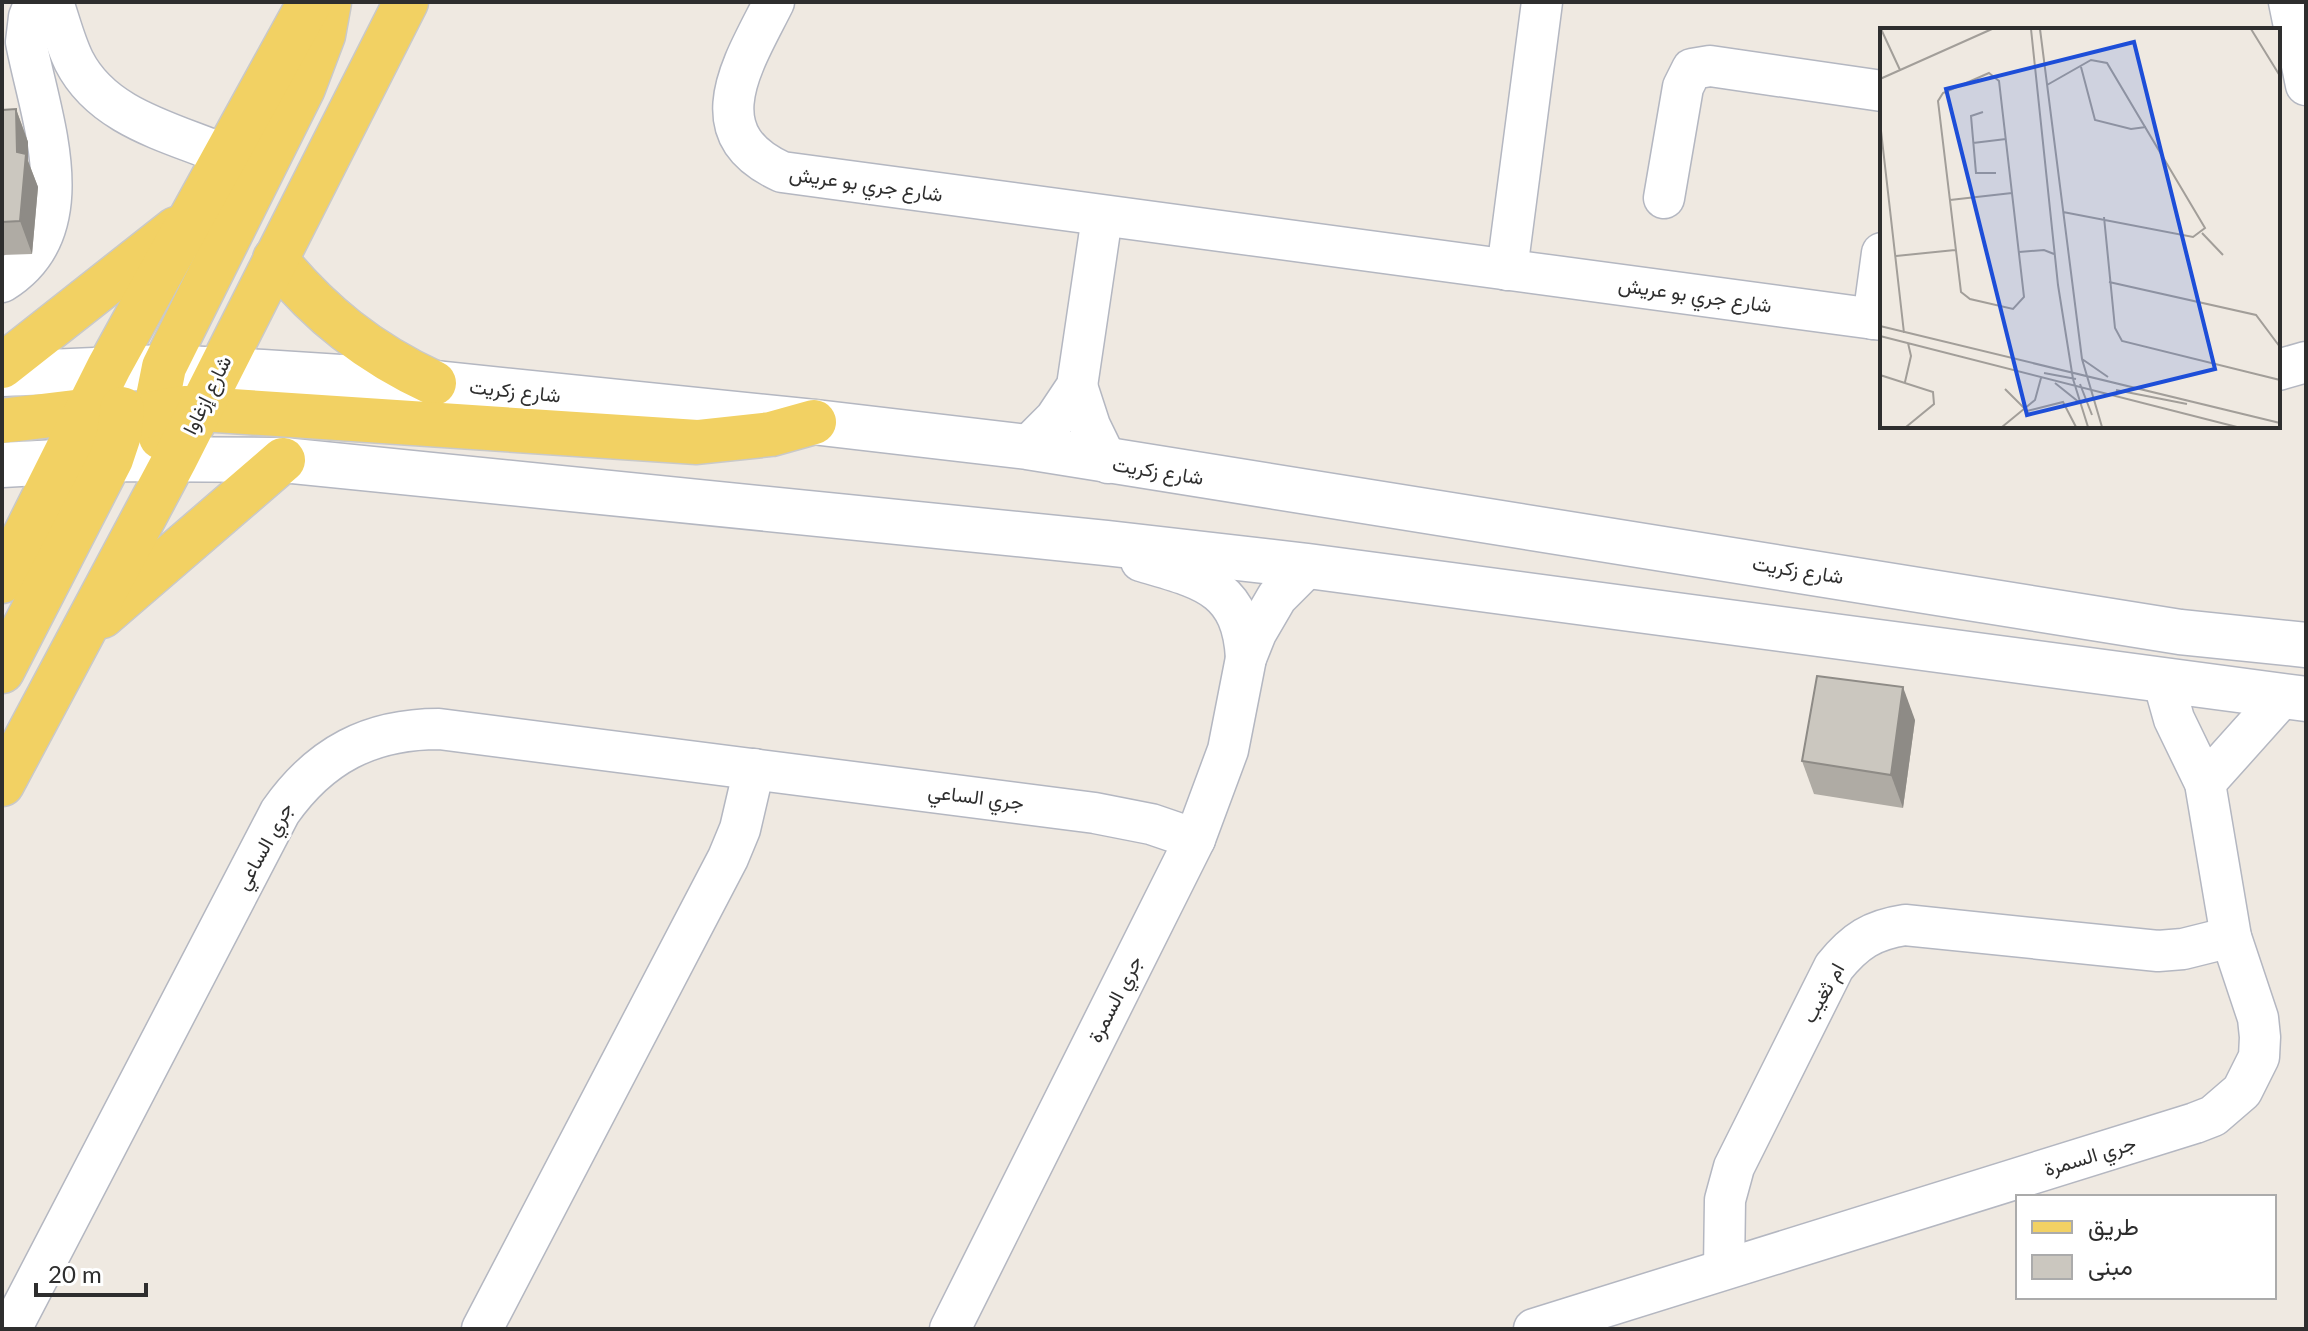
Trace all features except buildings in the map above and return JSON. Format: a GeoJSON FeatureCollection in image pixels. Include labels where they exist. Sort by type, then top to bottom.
{"type":"FeatureCollection","features":[{"type":"Feature","properties":{"kind":"main road"},"geometry":{"type":"LineString","coordinates":[[128,405],[191,218],[310,2]]}},
{"type":"Feature","properties":{"kind":"main road"},"geometry":{"type":"LineString","coordinates":[[2,671],[128,405],[303,88],[323,35],[329,2]]}},
{"type":"Feature","properties":{"kind":"main road","name":"شارع إزغاوا"},"geometry":{"type":"LineString","coordinates":[[2,784],[175,459],[406,2]]}},
{"type":"Feature","properties":{"kind":"main road"},"geometry":{"type":"LineString","coordinates":[[2,366],[191,218]]}},
{"type":"Feature","properties":{"kind":"main road"},"geometry":{"type":"LineString","coordinates":[[275,259],[320,310],[346,332],[403,369],[434,383]]}},
{"type":"Feature","properties":{"kind":"main road","name":"شارع زكريت"},"geometry":{"type":"LineString","coordinates":[[2,374],[128,405],[210,389],[434,383],[1027,447],[1108,463],[2180,632],[2306,645]]}},
{"type":"Feature","properties":{"kind":"main road"},"geometry":{"type":"LineString","coordinates":[[210,389],[697,442],[756,436],[814,422]]}},
{"type":"Feature","properties":{"kind":"main road"},"geometry":{"type":"LineString","coordinates":[[2,421],[128,405]]}},
{"type":"Feature","properties":{"kind":"main road","name":"شارع زكريت"},"geometry":{"type":"LineString","coordinates":[[128,405],[175,459],[283,460],[1106,543],[1308,566],[2294,698]]}},
{"type":"Feature","properties":{"kind":"main road","name":"شارع زكريت"},"geometry":{"type":"LineString","coordinates":[[2,465],[63,461],[128,405]]}},
{"type":"Feature","properties":{"kind":"main road"},"geometry":{"type":"LineString","coordinates":[[82,633],[283,460]]}},
{"type":"Feature","properties":{"kind":"main road"},"geometry":{"type":"LineString","coordinates":[[3,575],[63,461]]}},
{"type":"Feature","properties":{"kind":"street"},"geometry":{"type":"LineString","coordinates":[[2,282],[29,261],[42,242],[53,197],[26,42],[29,17],[35,2]]}},
{"type":"Feature","properties":{"kind":"street"},"geometry":{"type":"LineString","coordinates":[[53,2],[75,63],[101,96],[136,119],[225,155]]}},
{"type":"Feature","properties":{"kind":"street","name":"شارع جري بو عريش"},"geometry":{"type":"LineString","coordinates":[[774,2],[739,73],[732,102],[733,118],[746,145],[768,166],[797,175],[1877,319]]}},
{"type":"Feature","properties":{"kind":"street"},"geometry":{"type":"LineString","coordinates":[[1507,270],[1542,2]]}},
{"type":"Feature","properties":{"kind":"street"},"geometry":{"type":"LineString","coordinates":[[2289,2],[2306,85]]}},
{"type":"Feature","properties":{"kind":"street"},"geometry":{"type":"LineString","coordinates":[[1664,198],[1683,87],[1692,69],[1710,66],[1880,91]]}},
{"type":"Feature","properties":{"kind":"street"},"geometry":{"type":"LineString","coordinates":[[1027,447],[1055,419],[1077,386],[1102,217]]}},
{"type":"Feature","properties":{"kind":"street"},"geometry":{"type":"LineString","coordinates":[[1877,319],[1880,279]]}},
{"type":"Feature","properties":{"kind":"street"},"geometry":{"type":"LineString","coordinates":[[2280,369],[2306,362]]}},
{"type":"Feature","properties":{"kind":"street"},"geometry":{"type":"LineString","coordinates":[[1077,386],[1090,426],[1108,463]]}},
{"type":"Feature","properties":{"kind":"street","name":"جري السمرة"},"geometry":{"type":"LineString","coordinates":[[1106,543],[1141,561],[1192,575],[1218,590],[1240,617],[1246,658]]}},
{"type":"Feature","properties":{"kind":"street","name":"جري السمرة"},"geometry":{"type":"LineString","coordinates":[[950,1329],[1195,839],[1228,750],[1246,658],[1266,612],[1308,566]]}},
{"type":"Feature","properties":{"kind":"street","name":"جري السمرة"},"geometry":{"type":"LineString","coordinates":[[1534,1329],[2213,1116],[2242,1091],[2252,1075],[2260,1047],[2258,1018],[2231,937],[2205,783],[2174,719],[2163,680]]}},
{"type":"Feature","properties":{"kind":"street"},"geometry":{"type":"LineString","coordinates":[[2205,783],[2294,698]]}},
{"type":"Feature","properties":{"kind":"street","name":"جري الساعي"},"geometry":{"type":"LineString","coordinates":[[11,1329],[280,812],[314,770],[360,741],[412,729],[439,729],[1095,813],[1151,824],[1195,839]]}},
{"type":"Feature","properties":{"kind":"street"},"geometry":{"type":"LineString","coordinates":[[482,1329],[728,858],[744,815],[754,769]]}},
{"type":"Feature","properties":{"kind":"street","name":"ام ثغيب"},"geometry":{"type":"LineString","coordinates":[[1724,1269],[1725,1200],[1734,1167],[1834,967],[1853,945],[1877,930],[1905,925],[2158,951],[2183,949],[2231,937]]}}]}
